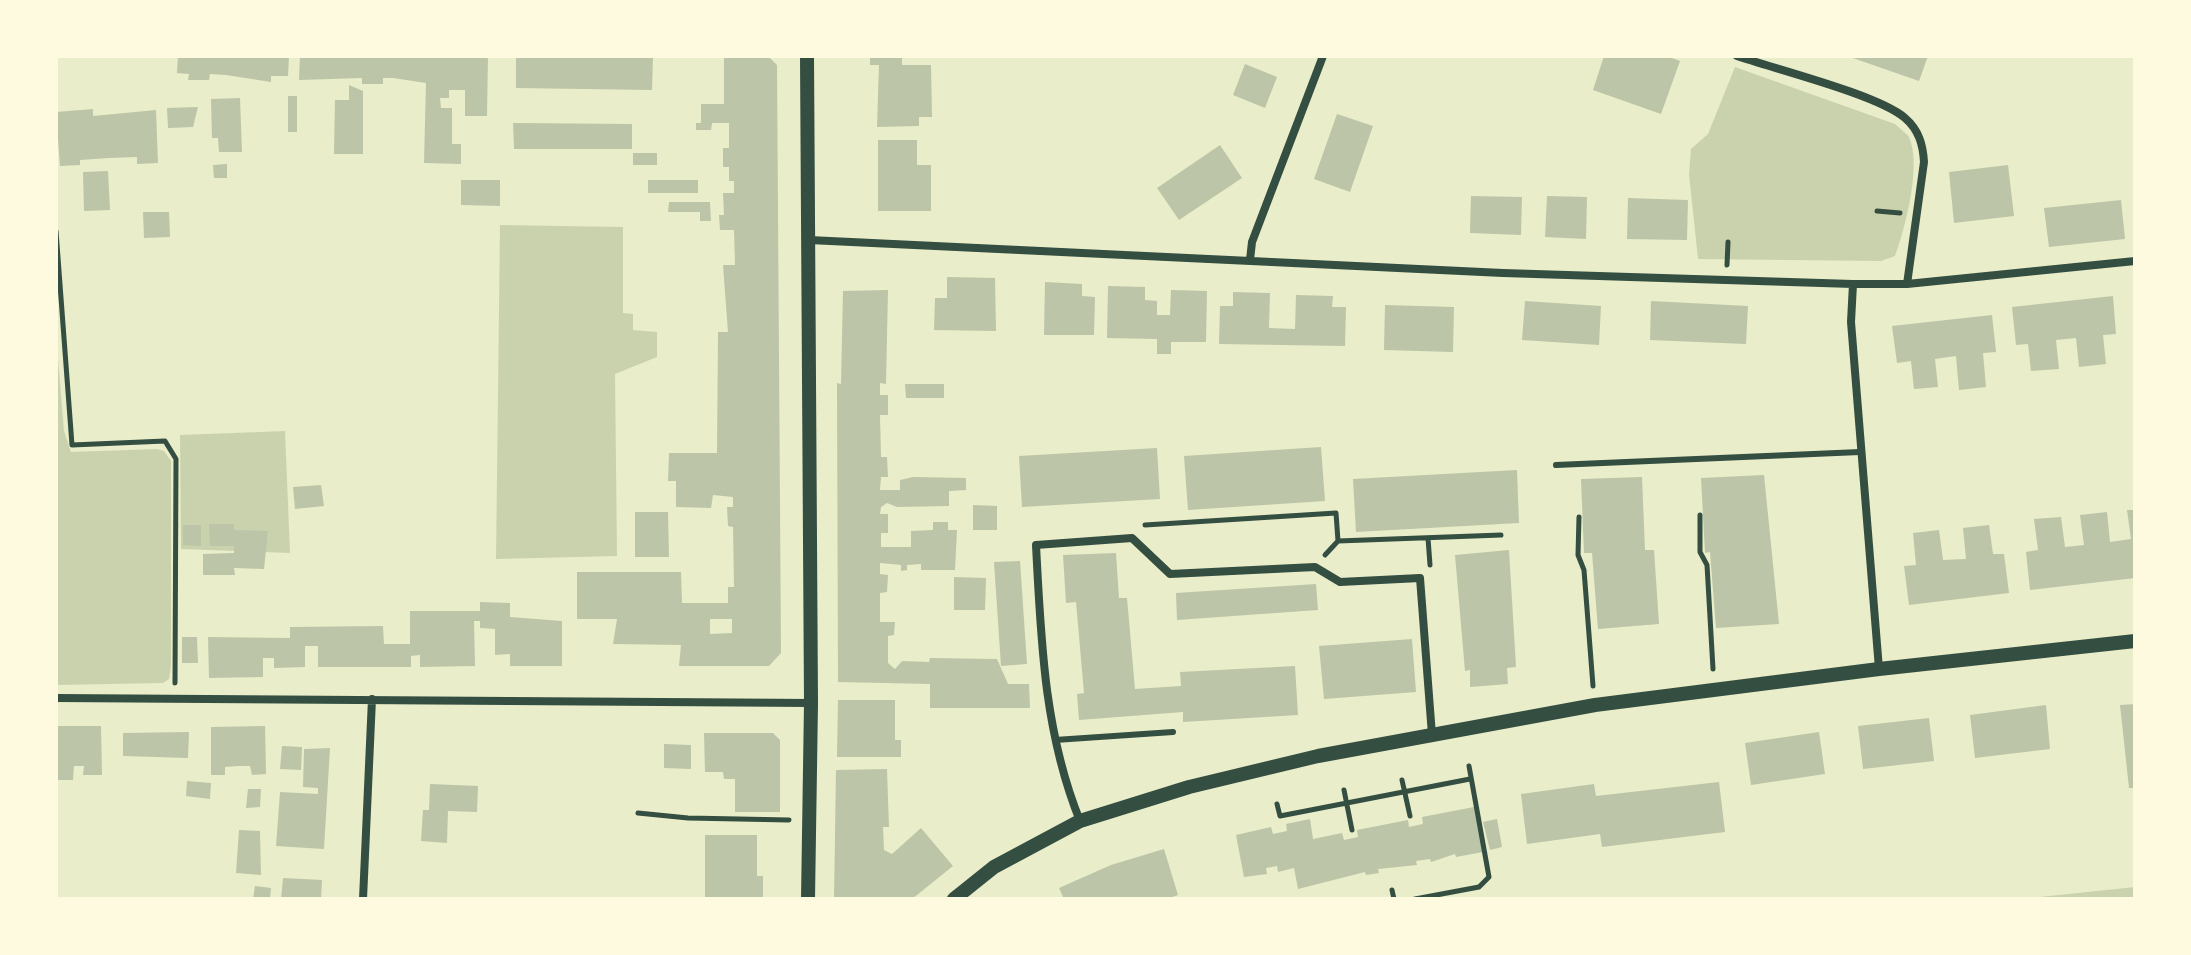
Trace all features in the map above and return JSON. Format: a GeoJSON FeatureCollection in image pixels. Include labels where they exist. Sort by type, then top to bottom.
{"type":"FeatureCollection","features":[{"type":"Feature","properties":{"kind":"street"},"geometry":{"type":"LineString","coordinates":[[807,56],[811,703],[808,899]]}},
{"type":"Feature","properties":{"kind":"street"},"geometry":{"type":"LineString","coordinates":[[1250,260],[1252,242],[1323,56]]}},
{"type":"Feature","properties":{"kind":"street"},"geometry":{"type":"LineString","coordinates":[[1737,56],[1882,104],[1897,112],[1917,133],[1924,162],[1907,284]]}},
{"type":"Feature","properties":{"kind":"street"},"geometry":{"type":"LineString","coordinates":[[809,240],[1503,273],[1853,284],[1907,284],[2135,261]]}},
{"type":"Feature","properties":{"kind":"street"},"geometry":{"type":"LineString","coordinates":[[1853,284],[1851,322],[1879,669]]}},
{"type":"Feature","properties":{"kind":"street"},"geometry":{"type":"LineString","coordinates":[[1080,821],[1055,740],[1044,688],[1036,545],[1132,538],[1170,574],[1315,567],[1340,582],[1420,578],[1432,735]]}},
{"type":"Feature","properties":{"kind":"street"},"geometry":{"type":"LineString","coordinates":[[954,899],[994,867],[1080,821],[1189,787],[1318,756],[1595,705],[2135,641]]}},
{"type":"Feature","properties":{"kind":"street"},"geometry":{"type":"LineString","coordinates":[[56,698],[175,696],[811,703]]}},
{"type":"Feature","properties":{"kind":"street"},"geometry":{"type":"LineString","coordinates":[[363,899],[372,699]]}},
{"type":"Feature","properties":{"kind":"lane"},"geometry":{"type":"LineString","coordinates":[[1556,465],[1860,452]]}},
{"type":"Feature","properties":{"kind":"lane"},"geometry":{"type":"LineString","coordinates":[[1055,740],[1173,732]]}},
{"type":"Feature","properties":{"kind":"path"},"geometry":{"type":"LineString","coordinates":[[56,231],[72,445],[165,441],[176,459],[175,696]]}},
{"type":"Feature","properties":{"kind":"path"},"geometry":{"type":"LineString","coordinates":[[1132,538],[1139,525],[1336,513],[1338,541],[1501,535]]}},
{"type":"Feature","properties":{"kind":"path"},"geometry":{"type":"LineString","coordinates":[[1700,515],[1700,552],[1707,565],[1715,690]]}},
{"type":"Feature","properties":{"kind":"path"},"geometry":{"type":"LineString","coordinates":[[1579,517],[1578,555],[1584,570],[1595,705]]}},
{"type":"Feature","properties":{"kind":"path"},"geometry":{"type":"LineString","coordinates":[[1415,899],[1479,887],[1489,877],[1469,766]]}},
{"type":"Feature","properties":{"kind":"path"},"geometry":{"type":"LineString","coordinates":[[1277,804],[1280,816],[1470,779]]}},
{"type":"Feature","properties":{"kind":"path"},"geometry":{"type":"LineString","coordinates":[[1402,780],[1410,816]]}},
{"type":"Feature","properties":{"kind":"path"},"geometry":{"type":"LineString","coordinates":[[1344,790],[1352,830]]}},
{"type":"Feature","properties":{"kind":"path"},"geometry":{"type":"LineString","coordinates":[[638,813],[688,818],[809,820]]}},
{"type":"Feature","properties":{"kind":"path"},"geometry":{"type":"LineString","coordinates":[[1392,890],[1394,899]]}},
{"type":"Feature","properties":{"kind":"green space"},"geometry":{"type":"Polygon","coordinates":[[[1735,67],[1895,124],[1908,135],[1913,149],[1913,180],[1895,256],[1881,261],[1698,259],[1689,174],[1691,149],[1708,134],[1735,67]]]}},
{"type":"Feature","properties":{"kind":"green space"},"geometry":{"type":"Polygon","coordinates":[[[500,225],[623,227],[623,313],[633,314],[633,330],[657,332],[657,357],[615,374],[617,556],[496,559],[500,225]]]}},
{"type":"Feature","properties":{"kind":"green space"},"geometry":{"type":"Polygon","coordinates":[[[56,335],[64,431],[71,452],[157,449],[164,451],[171,461],[171,667],[169,679],[163,683],[56,685],[56,335]]]}},
{"type":"Feature","properties":{"kind":"green space"},"geometry":{"type":"Polygon","coordinates":[[[285,431],[290,553],[181,549],[180,435],[285,431]]]}},
{"type":"Feature","properties":{"kind":"green space"},"geometry":{"type":"Polygon","coordinates":[[[2135,887],[2135,899],[2021,899],[2135,887]]]}},
{"type":"Feature","properties":{"kind":"building"},"geometry":{"type":"Polygon","coordinates":[[[178,56],[289,56],[288,76],[271,76],[271,82],[210,74],[209,80],[188,80],[189,74],[177,73],[178,56]]]}},
{"type":"Feature","properties":{"kind":"building"},"geometry":{"type":"Polygon","coordinates":[[[300,56],[488,56],[487,116],[465,116],[465,90],[449,90],[449,98],[440,98],[441,108],[452,108],[452,144],[461,144],[461,164],[424,163],[426,83],[393,78],[383,78],[383,84],[362,84],[362,78],[299,80],[300,56]]]}},
{"type":"Feature","properties":{"kind":"building"},"geometry":{"type":"Polygon","coordinates":[[[516,56],[653,56],[652,90],[516,88],[516,56]]]}},
{"type":"Feature","properties":{"kind":"building"},"geometry":{"type":"Polygon","coordinates":[[[724,56],[768,56],[777,65],[781,653],[769,666],[679,666],[681,645],[613,644],[617,619],[577,619],[577,572],[681,572],[682,603],[728,603],[728,587],[734,587],[733,527],[728,526],[727,507],[733,507],[733,497],[713,495],[711,508],[676,507],[676,481],[668,481],[669,453],[717,453],[718,332],[728,332],[723,265],[735,265],[734,230],[720,230],[719,215],[724,215],[723,193],[734,193],[734,181],[729,181],[729,167],[723,167],[723,148],[729,148],[729,123],[712,123],[711,130],[696,130],[696,123],[701,123],[701,104],[724,104],[724,56]],[[710,619],[710,634],[732,633],[732,619],[710,619]]]}},
{"type":"Feature","properties":{"kind":"building"},"geometry":{"type":"Polygon","coordinates":[[[870,56],[902,56],[902,65],[931,65],[932,117],[919,117],[919,126],[877,127],[879,65],[870,65],[870,56]]]}},
{"type":"Feature","properties":{"kind":"building"},"geometry":{"type":"Polygon","coordinates":[[[1604,56],[1667,56],[1680,61],[1661,114],[1593,90],[1604,56]]]}},
{"type":"Feature","properties":{"kind":"building"},"geometry":{"type":"Polygon","coordinates":[[[1847,56],[1928,56],[1919,81],[1847,56]]]}},
{"type":"Feature","properties":{"kind":"building"},"geometry":{"type":"Polygon","coordinates":[[[1245,64],[1277,77],[1265,108],[1233,95],[1245,64]]]}},
{"type":"Feature","properties":{"kind":"building"},"geometry":{"type":"Polygon","coordinates":[[[349,85],[363,91],[363,154],[334,154],[335,100],[349,100],[349,85]]]}},
{"type":"Feature","properties":{"kind":"building"},"geometry":{"type":"Polygon","coordinates":[[[288,96],[297,96],[297,132],[288,132],[288,96]]]}},
{"type":"Feature","properties":{"kind":"building"},"geometry":{"type":"Polygon","coordinates":[[[240,98],[242,152],[219,152],[218,138],[212,138],[211,99],[240,98]]]}},
{"type":"Feature","properties":{"kind":"building"},"geometry":{"type":"Polygon","coordinates":[[[198,107],[193,127],[168,128],[167,108],[198,107]]]}},
{"type":"Feature","properties":{"kind":"building"},"geometry":{"type":"Polygon","coordinates":[[[93,109],[93,116],[156,110],[158,163],[137,164],[137,157],[80,160],[80,165],[60,166],[56,112],[93,109]]]}},
{"type":"Feature","properties":{"kind":"building"},"geometry":{"type":"Polygon","coordinates":[[[1337,114],[1373,126],[1350,192],[1314,179],[1337,114]]]}},
{"type":"Feature","properties":{"kind":"building"},"geometry":{"type":"Polygon","coordinates":[[[513,123],[632,124],[632,149],[514,149],[513,123]]]}},
{"type":"Feature","properties":{"kind":"building"},"geometry":{"type":"Polygon","coordinates":[[[878,140],[917,140],[917,165],[931,165],[931,211],[878,211],[878,140]]]}},
{"type":"Feature","properties":{"kind":"building"},"geometry":{"type":"Polygon","coordinates":[[[1220,145],[1242,178],[1179,220],[1157,188],[1220,145]]]}},
{"type":"Feature","properties":{"kind":"building"},"geometry":{"type":"Polygon","coordinates":[[[633,153],[657,153],[657,165],[633,165],[633,153]]]}},
{"type":"Feature","properties":{"kind":"building"},"geometry":{"type":"Polygon","coordinates":[[[227,164],[227,178],[214,178],[213,165],[227,164]]]}},
{"type":"Feature","properties":{"kind":"building"},"geometry":{"type":"Polygon","coordinates":[[[2008,165],[2014,216],[1954,223],[1949,172],[2008,165]]]}},
{"type":"Feature","properties":{"kind":"building"},"geometry":{"type":"Polygon","coordinates":[[[108,171],[110,210],[84,211],[83,172],[108,171]]]}},
{"type":"Feature","properties":{"kind":"building"},"geometry":{"type":"Polygon","coordinates":[[[461,180],[500,180],[500,206],[461,205],[461,180]]]}},
{"type":"Feature","properties":{"kind":"building"},"geometry":{"type":"Polygon","coordinates":[[[648,180],[698,180],[698,193],[648,193],[648,180]]]}},
{"type":"Feature","properties":{"kind":"building"},"geometry":{"type":"Polygon","coordinates":[[[1471,196],[1522,197],[1521,235],[1470,233],[1471,196]]]}},
{"type":"Feature","properties":{"kind":"building"},"geometry":{"type":"Polygon","coordinates":[[[1547,196],[1587,197],[1586,239],[1545,237],[1547,196]]]}},
{"type":"Feature","properties":{"kind":"building"},"geometry":{"type":"Polygon","coordinates":[[[1628,198],[1688,200],[1687,240],[1627,239],[1628,198]]]}},
{"type":"Feature","properties":{"kind":"building"},"geometry":{"type":"Polygon","coordinates":[[[2121,200],[2125,239],[2049,247],[2044,208],[2121,200]]]}},
{"type":"Feature","properties":{"kind":"building"},"geometry":{"type":"Polygon","coordinates":[[[669,202],[710,202],[711,221],[700,221],[700,212],[668,212],[669,202]]]}},
{"type":"Feature","properties":{"kind":"building"},"geometry":{"type":"Polygon","coordinates":[[[143,212],[169,212],[170,237],[144,238],[143,212]]]}},
{"type":"Feature","properties":{"kind":"building"},"geometry":{"type":"Polygon","coordinates":[[[947,277],[995,278],[996,331],[934,330],[935,298],[947,298],[947,277]]]}},
{"type":"Feature","properties":{"kind":"building"},"geometry":{"type":"Polygon","coordinates":[[[1045,282],[1082,284],[1082,296],[1095,297],[1094,335],[1044,335],[1045,282]]]}},
{"type":"Feature","properties":{"kind":"building"},"geometry":{"type":"Polygon","coordinates":[[[1108,286],[1145,287],[1145,300],[1157,301],[1157,315],[1170,315],[1171,290],[1207,291],[1206,342],[1171,342],[1171,354],[1157,354],[1157,339],[1107,338],[1108,286]]]}},
{"type":"Feature","properties":{"kind":"building"},"geometry":{"type":"Polygon","coordinates":[[[888,290],[886,384],[880,383],[880,395],[888,395],[888,415],[880,415],[881,457],[887,457],[888,477],[881,477],[880,490],[900,490],[900,480],[913,477],[966,478],[966,490],[949,491],[949,506],[897,507],[887,503],[881,507],[880,514],[888,514],[888,533],[881,533],[881,547],[911,547],[911,531],[933,530],[933,522],[948,522],[948,530],[957,530],[955,570],[921,570],[921,564],[907,565],[907,570],[901,571],[901,565],[880,563],[880,574],[888,575],[887,592],[880,593],[880,622],[895,622],[894,635],[888,636],[888,663],[895,669],[902,661],[929,662],[930,658],[997,659],[1008,684],[1029,684],[1030,708],[930,708],[930,684],[838,682],[837,383],[841,384],[843,291],[888,290]]]}},
{"type":"Feature","properties":{"kind":"building"},"geometry":{"type":"Polygon","coordinates":[[[1233,292],[1270,293],[1269,328],[1295,329],[1296,295],[1333,296],[1332,307],[1346,307],[1345,346],[1219,344],[1220,306],[1233,306],[1233,292]]]}},
{"type":"Feature","properties":{"kind":"building"},"geometry":{"type":"Polygon","coordinates":[[[2113,296],[2116,334],[2103,335],[2106,364],[2079,367],[2076,338],[2056,340],[2059,369],[2031,371],[2028,344],[2016,345],[2012,307],[2113,296]]]}},
{"type":"Feature","properties":{"kind":"building"},"geometry":{"type":"Polygon","coordinates":[[[1525,301],[1601,306],[1599,345],[1522,340],[1525,301]]]}},
{"type":"Feature","properties":{"kind":"building"},"geometry":{"type":"Polygon","coordinates":[[[1651,301],[1748,306],[1746,344],[1650,340],[1651,301]]]}},
{"type":"Feature","properties":{"kind":"building"},"geometry":{"type":"Polygon","coordinates":[[[1385,305],[1454,307],[1453,352],[1384,350],[1385,305]]]}},
{"type":"Feature","properties":{"kind":"building"},"geometry":{"type":"Polygon","coordinates":[[[1992,315],[1996,352],[1983,353],[1986,387],[1959,390],[1956,356],[1935,359],[1938,387],[1914,389],[1911,361],[1897,363],[1892,326],[1992,315]]]}},
{"type":"Feature","properties":{"kind":"building"},"geometry":{"type":"Polygon","coordinates":[[[905,384],[944,384],[944,398],[906,398],[905,384]]]}},
{"type":"Feature","properties":{"kind":"building"},"geometry":{"type":"Polygon","coordinates":[[[1321,447],[1325,501],[1188,510],[1184,456],[1321,447]]]}},
{"type":"Feature","properties":{"kind":"building"},"geometry":{"type":"Polygon","coordinates":[[[1157,448],[1160,499],[1022,507],[1019,456],[1157,448]]]}},
{"type":"Feature","properties":{"kind":"building"},"geometry":{"type":"Polygon","coordinates":[[[1517,470],[1519,523],[1356,532],[1353,479],[1517,470]]]}},
{"type":"Feature","properties":{"kind":"building"},"geometry":{"type":"Polygon","coordinates":[[[1764,475],[1779,624],[1716,628],[1710,552],[1705,553],[1701,478],[1764,475]]]}},
{"type":"Feature","properties":{"kind":"building"},"geometry":{"type":"Polygon","coordinates":[[[1642,477],[1645,550],[1654,550],[1659,624],[1598,629],[1592,553],[1584,553],[1581,479],[1642,477]]]}},
{"type":"Feature","properties":{"kind":"building"},"geometry":{"type":"Polygon","coordinates":[[[321,485],[324,506],[295,509],[293,487],[321,485]]]}},
{"type":"Feature","properties":{"kind":"building"},"geometry":{"type":"Polygon","coordinates":[[[973,505],[997,506],[997,530],[973,530],[973,505]]]}},
{"type":"Feature","properties":{"kind":"building"},"geometry":{"type":"Polygon","coordinates":[[[2127,510],[2135,510],[2135,578],[2030,590],[2026,552],[2038,550],[2034,519],[2061,517],[2065,547],[2084,545],[2080,515],[2107,512],[2110,542],[2131,539],[2127,510]]]}},
{"type":"Feature","properties":{"kind":"building"},"geometry":{"type":"Polygon","coordinates":[[[635,512],[668,512],[669,557],[635,557],[635,512]]]}},
{"type":"Feature","properties":{"kind":"building"},"geometry":{"type":"Polygon","coordinates":[[[209,524],[234,524],[234,530],[268,531],[264,569],[234,568],[235,575],[203,575],[203,554],[234,553],[234,546],[210,546],[209,524]]]}},
{"type":"Feature","properties":{"kind":"building"},"geometry":{"type":"Polygon","coordinates":[[[183,525],[201,525],[201,546],[183,545],[183,525]]]}},
{"type":"Feature","properties":{"kind":"building"},"geometry":{"type":"Polygon","coordinates":[[[1989,525],[1993,554],[2004,554],[2009,593],[1909,605],[1904,566],[1916,565],[1913,533],[1939,530],[1943,560],[1966,559],[1963,528],[1989,525]]]}},
{"type":"Feature","properties":{"kind":"building"},"geometry":{"type":"Polygon","coordinates":[[[1509,550],[1516,667],[1507,668],[1508,684],[1470,687],[1470,670],[1465,671],[1455,555],[1509,550]]]}},
{"type":"Feature","properties":{"kind":"building"},"geometry":{"type":"Polygon","coordinates":[[[1116,553],[1119,598],[1127,598],[1135,689],[1181,686],[1180,672],[1295,666],[1298,715],[1183,722],[1183,712],[1079,720],[1077,694],[1084,693],[1076,602],[1066,603],[1063,555],[1116,553]]]}},
{"type":"Feature","properties":{"kind":"building"},"geometry":{"type":"Polygon","coordinates":[[[1020,561],[1027,664],[1001,666],[994,562],[1020,561]]]}},
{"type":"Feature","properties":{"kind":"building"},"geometry":{"type":"Polygon","coordinates":[[[954,577],[986,578],[985,610],[954,610],[954,577]]]}},
{"type":"Feature","properties":{"kind":"building"},"geometry":{"type":"Polygon","coordinates":[[[1316,584],[1318,610],[1177,620],[1176,593],[1316,584]]]}},
{"type":"Feature","properties":{"kind":"building"},"geometry":{"type":"Polygon","coordinates":[[[480,602],[510,603],[510,617],[562,621],[562,666],[510,666],[510,654],[495,655],[495,629],[480,628],[480,621],[474,621],[475,666],[420,667],[420,655],[411,656],[411,667],[318,667],[318,646],[305,646],[305,667],[274,668],[274,658],[263,658],[263,677],[209,678],[208,637],[290,638],[290,627],[383,626],[384,644],[410,644],[410,611],[480,611],[480,602]]]}},
{"type":"Feature","properties":{"kind":"building"},"geometry":{"type":"Polygon","coordinates":[[[182,637],[197,637],[198,663],[182,663],[182,637]]]}},
{"type":"Feature","properties":{"kind":"building"},"geometry":{"type":"Polygon","coordinates":[[[1412,639],[1416,692],[1324,699],[1319,646],[1412,639]]]}},
{"type":"Feature","properties":{"kind":"building"},"geometry":{"type":"Polygon","coordinates":[[[838,700],[895,700],[895,740],[901,740],[901,757],[837,757],[838,700]]]}},
{"type":"Feature","properties":{"kind":"building"},"geometry":{"type":"Polygon","coordinates":[[[2135,704],[2135,788],[2129,788],[2120,705],[2135,704]]]}},
{"type":"Feature","properties":{"kind":"building"},"geometry":{"type":"Polygon","coordinates":[[[2046,705],[2050,749],[1975,758],[1970,715],[2046,705]]]}},
{"type":"Feature","properties":{"kind":"building"},"geometry":{"type":"Polygon","coordinates":[[[1929,718],[1934,761],[1863,769],[1858,726],[1929,718]]]}},
{"type":"Feature","properties":{"kind":"building"},"geometry":{"type":"Polygon","coordinates":[[[56,726],[101,726],[102,775],[83,775],[84,766],[74,766],[73,780],[56,780],[56,726]]]}},
{"type":"Feature","properties":{"kind":"building"},"geometry":{"type":"Polygon","coordinates":[[[265,726],[266,774],[252,775],[250,766],[238,766],[225,767],[225,775],[211,775],[211,727],[265,726]]]}},
{"type":"Feature","properties":{"kind":"building"},"geometry":{"type":"Polygon","coordinates":[[[189,732],[188,758],[123,756],[123,733],[189,732]]]}},
{"type":"Feature","properties":{"kind":"building"},"geometry":{"type":"Polygon","coordinates":[[[1819,732],[1825,774],[1751,785],[1745,743],[1819,732]]]}},
{"type":"Feature","properties":{"kind":"building"},"geometry":{"type":"Polygon","coordinates":[[[704,733],[773,733],[780,740],[780,812],[735,812],[735,779],[724,779],[723,772],[705,772],[704,733]]]}},
{"type":"Feature","properties":{"kind":"building"},"geometry":{"type":"Polygon","coordinates":[[[664,744],[691,745],[691,769],[664,768],[664,744]]]}},
{"type":"Feature","properties":{"kind":"building"},"geometry":{"type":"Polygon","coordinates":[[[282,746],[302,747],[301,770],[280,769],[282,746]]]}},
{"type":"Feature","properties":{"kind":"building"},"geometry":{"type":"Polygon","coordinates":[[[330,748],[324,849],[276,846],[280,792],[318,794],[318,788],[303,787],[304,749],[330,748]]]}},
{"type":"Feature","properties":{"kind":"building"},"geometry":{"type":"Polygon","coordinates":[[[887,769],[889,827],[883,827],[884,850],[892,854],[921,828],[953,866],[912,899],[834,899],[836,770],[887,769]]]}},
{"type":"Feature","properties":{"kind":"building"},"geometry":{"type":"Polygon","coordinates":[[[187,781],[211,783],[210,799],[186,796],[187,781]]]}},
{"type":"Feature","properties":{"kind":"building"},"geometry":{"type":"Polygon","coordinates":[[[1719,782],[1725,832],[1602,847],[1600,834],[1527,844],[1521,794],[1594,784],[1596,796],[1719,782]]]}},
{"type":"Feature","properties":{"kind":"building"},"geometry":{"type":"Polygon","coordinates":[[[430,784],[478,786],[477,812],[448,811],[447,843],[421,841],[423,810],[429,810],[430,784]]]}},
{"type":"Feature","properties":{"kind":"building"},"geometry":{"type":"Polygon","coordinates":[[[248,789],[261,789],[260,807],[246,808],[248,789]]]}},
{"type":"Feature","properties":{"kind":"building"},"geometry":{"type":"Polygon","coordinates":[[[1474,807],[1483,852],[1456,857],[1455,854],[1431,862],[1430,859],[1416,861],[1417,865],[1378,869],[1379,873],[1366,875],[1365,872],[1298,889],[1294,868],[1278,872],[1277,866],[1266,868],[1267,874],[1244,877],[1236,835],[1271,827],[1273,834],[1287,831],[1286,824],[1310,819],[1313,839],[1342,833],[1344,840],[1358,837],[1357,830],[1408,820],[1409,827],[1423,824],[1422,817],[1474,807]]]}},
{"type":"Feature","properties":{"kind":"building"},"geometry":{"type":"Polygon","coordinates":[[[1497,819],[1502,847],[1490,850],[1483,822],[1497,819]]]}},
{"type":"Feature","properties":{"kind":"building"},"geometry":{"type":"Polygon","coordinates":[[[239,830],[260,831],[261,875],[236,873],[239,830]]]}},
{"type":"Feature","properties":{"kind":"building"},"geometry":{"type":"Polygon","coordinates":[[[705,835],[757,835],[757,876],[763,876],[763,899],[705,899],[705,835]]]}},
{"type":"Feature","properties":{"kind":"building"},"geometry":{"type":"Polygon","coordinates":[[[1164,849],[1178,895],[1166,899],[1064,899],[1059,888],[1111,865],[1164,849]]]}},
{"type":"Feature","properties":{"kind":"building"},"geometry":{"type":"Polygon","coordinates":[[[283,878],[322,880],[321,899],[281,899],[283,878]]]}},
{"type":"Feature","properties":{"kind":"building"},"geometry":{"type":"Polygon","coordinates":[[[255,886],[271,888],[270,899],[253,899],[255,886]]]}}]}
